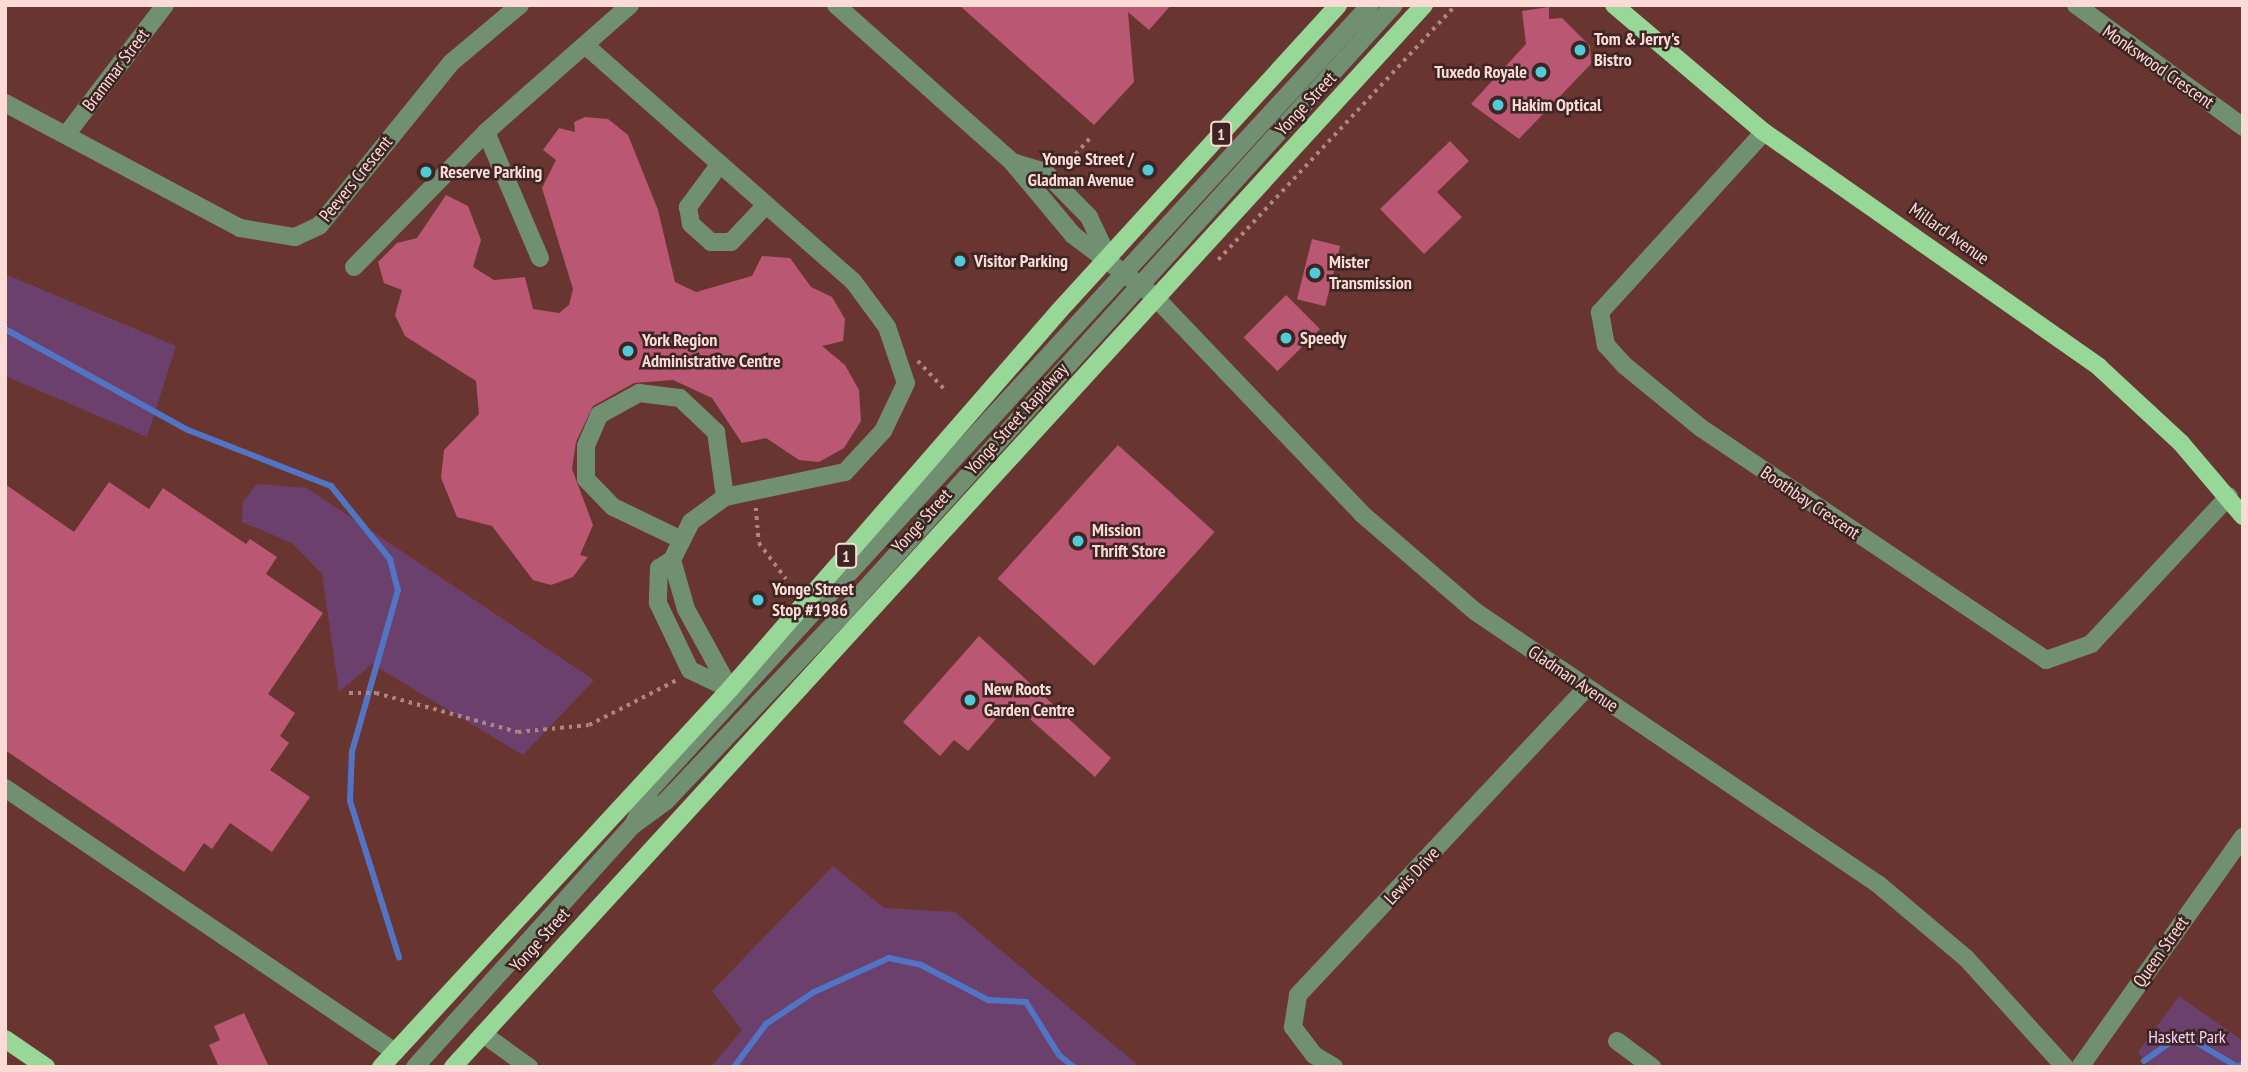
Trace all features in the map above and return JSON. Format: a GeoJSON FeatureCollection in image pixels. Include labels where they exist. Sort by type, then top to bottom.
{"type":"FeatureCollection","features":[{"type":"Feature","properties":{"kind":"main road","name":"Yonge Street"},"geometry":{"type":"LineString","coordinates":[[382,1067],[730,689],[1108,257],[1338,5]]}},
{"type":"Feature","properties":{"kind":"main road","name":"Yonge Street"},"geometry":{"type":"LineString","coordinates":[[453,1067],[1154,296],[1424,5]]}},
{"type":"Feature","properties":{"kind":"main road","name":"Millard Avenue"},"geometry":{"type":"LineString","coordinates":[[1614,5],[1764,132],[2099,367],[2181,443],[2230,496],[2243,516]]}},
{"type":"Feature","properties":{"kind":"main road"},"geometry":{"type":"LineString","coordinates":[[5,1039],[46,1067]]}},
{"type":"Feature","properties":{"kind":"street","name":"Brammar Street"},"geometry":{"type":"LineString","coordinates":[[66,135],[165,5]]}},
{"type":"Feature","properties":{"kind":"street","name":"Peevers Crescent"},"geometry":{"type":"LineString","coordinates":[[5,103],[240,228],[295,237],[319,226],[452,62],[520,5]]}},
{"type":"Feature","properties":{"kind":"street"},"geometry":{"type":"LineString","coordinates":[[354,267],[486,132],[630,5]]}},
{"type":"Feature","properties":{"kind":"street"},"geometry":{"type":"LineString","coordinates":[[836,5],[1012,162],[1045,172],[1089,217],[1108,257]]}},
{"type":"Feature","properties":{"kind":"street","name":"Yonge Street Rapidway"},"geometry":{"type":"LineString","coordinates":[[1133,278],[1370,5]]}},
{"type":"Feature","properties":{"kind":"street","name":"Yonge Street Rapidway"},"geometry":{"type":"LineString","coordinates":[[415,1067],[632,826],[650,790],[1394,5]]}},
{"type":"Feature","properties":{"kind":"street","name":"Monkswood Crescent"},"geometry":{"type":"LineString","coordinates":[[2076,5],[2243,127]]}},
{"type":"Feature","properties":{"kind":"street"},"geometry":{"type":"LineString","coordinates":[[584,45],[853,281],[887,327],[906,383],[883,432],[845,472],[725,497],[691,522],[672,560],[659,568],[658,603],[690,670],[730,689]]}},
{"type":"Feature","properties":{"kind":"street"},"geometry":{"type":"LineString","coordinates":[[486,132],[540,258]]}},
{"type":"Feature","properties":{"kind":"street","name":"Boothbay Crescent"},"geometry":{"type":"LineString","coordinates":[[1764,132],[1600,312],[1606,345],[1624,365],[1701,428],[2046,660],[2091,644],[2230,496]]}},
{"type":"Feature","properties":{"kind":"street"},"geometry":{"type":"LineString","coordinates":[[720,164],[688,206],[691,224],[711,242],[731,242],[766,205]]}},
{"type":"Feature","properties":{"kind":"street","name":"Gladman Avenue"},"geometry":{"type":"LineString","coordinates":[[1108,257],[1154,296],[1362,514],[1475,612],[1878,884],[1966,958],[2065,1067]]}},
{"type":"Feature","properties":{"kind":"street"},"geometry":{"type":"LineString","coordinates":[[682,540],[613,507],[586,479],[586,446],[599,415],[639,393],[680,398],[716,432],[725,497]]}},
{"type":"Feature","properties":{"kind":"street"},"geometry":{"type":"LineString","coordinates":[[672,560],[686,609],[730,689]]}},
{"type":"Feature","properties":{"kind":"street","name":"Lewis Drive"},"geometry":{"type":"LineString","coordinates":[[1334,1067],[1314,1055],[1293,1027],[1298,995],[1586,688]]}},
{"type":"Feature","properties":{"kind":"street"},"geometry":{"type":"LineString","coordinates":[[5,788],[395,1052]]}},
{"type":"Feature","properties":{"kind":"street","name":"Queen Street"},"geometry":{"type":"LineString","coordinates":[[2080,1067],[2243,837]]}},
{"type":"Feature","properties":{"kind":"street"},"geometry":{"type":"LineString","coordinates":[[483,1034],[529,1067]]}},
{"type":"Feature","properties":{"kind":"street"},"geometry":{"type":"LineString","coordinates":[[1617,1041],[1651,1066]]}},
{"type":"Feature","properties":{"kind":"path"},"geometry":{"type":"LineString","coordinates":[[1230,248],[1456,5]]}},
{"type":"Feature","properties":{"kind":"path"},"geometry":{"type":"LineString","coordinates":[[755,489],[759,543],[786,579]]}},
{"type":"Feature","properties":{"kind":"path"},"geometry":{"type":"LineString","coordinates":[[349,693],[376,693],[518,732],[590,725],[666,689],[690,670]]}},
{"type":"Feature","properties":{"kind":"green space"},"geometry":{"type":"Polygon","coordinates":[[[5,274],[176,346],[147,437],[5,376],[5,274]]]}},
{"type":"Feature","properties":{"kind":"green space"},"geometry":{"type":"Polygon","coordinates":[[[257,484],[307,488],[594,680],[523,755],[372,664],[339,692],[322,574],[292,543],[242,522],[243,502],[257,484]]]}},
{"type":"Feature","properties":{"kind":"green space"},"geometry":{"type":"Polygon","coordinates":[[[833,866],[884,908],[955,912],[1140,1067],[711,1067],[742,1030],[712,991],[833,866]]]}},
{"type":"Feature","properties":{"kind":"green space","name":"Haskett Park"},"geometry":{"type":"Polygon","coordinates":[[[2179,996],[2243,1041],[2243,1067],[2150,1067],[2138,1052],[2179,996]]]}},
{"type":"Feature","properties":{"kind":"building"},"geometry":{"type":"Polygon","coordinates":[[[959,5],[1171,5],[1149,30],[1128,12],[1134,82],[1094,125],[959,5]]]}},
{"type":"Feature","properties":{"kind":"building"},"geometry":{"type":"Polygon","coordinates":[[[1549,7],[1549,19],[1562,18],[1590,46],[1591,64],[1519,139],[1471,104],[1526,44],[1522,11],[1549,7]]]}},
{"type":"Feature","properties":{"kind":"building","name":"York Region Administrative Centre"},"geometry":{"type":"Polygon","coordinates":[[[585,117],[608,119],[628,135],[658,210],[675,282],[696,292],[752,276],[762,256],[790,258],[811,287],[832,297],[845,319],[843,341],[822,346],[845,365],[859,390],[861,421],[844,448],[819,462],[799,460],[766,438],[742,443],[712,398],[673,380],[634,383],[593,406],[576,442],[572,469],[593,525],[580,555],[588,557],[573,577],[551,585],[533,580],[492,526],[457,517],[441,478],[444,450],[479,414],[476,381],[405,336],[395,315],[402,290],[384,283],[378,262],[397,243],[417,238],[446,195],[468,206],[481,240],[473,267],[494,280],[525,277],[533,309],[559,313],[569,305],[573,289],[542,188],[556,160],[543,150],[559,128],[575,132],[574,122],[585,117]]]}},
{"type":"Feature","properties":{"kind":"building"},"geometry":{"type":"Polygon","coordinates":[[[1450,141],[1469,161],[1437,192],[1462,217],[1424,254],[1380,209],[1450,141]]]}},
{"type":"Feature","properties":{"kind":"building"},"geometry":{"type":"Polygon","coordinates":[[[1312,239],[1340,246],[1325,306],[1297,299],[1312,239]]]}},
{"type":"Feature","properties":{"kind":"building"},"geometry":{"type":"Polygon","coordinates":[[[1286,295],[1320,329],[1278,371],[1244,337],[1286,295]]]}},
{"type":"Feature","properties":{"kind":"building"},"geometry":{"type":"Polygon","coordinates":[[[1118,445],[1215,532],[1094,666],[998,579],[1118,445]]]}},
{"type":"Feature","properties":{"kind":"building"},"geometry":{"type":"Polygon","coordinates":[[[109,482],[149,509],[163,488],[246,544],[250,539],[277,557],[266,574],[323,613],[268,694],[295,713],[280,736],[289,743],[270,770],[310,797],[272,852],[230,823],[212,849],[204,843],[184,872],[5,750],[5,484],[74,532],[109,482]]]}},
{"type":"Feature","properties":{"kind":"building"},"geometry":{"type":"Polygon","coordinates":[[[979,636],[1111,758],[1095,777],[1011,702],[968,751],[954,740],[940,756],[903,722],[979,636]]]}},
{"type":"Feature","properties":{"kind":"building"},"geometry":{"type":"Polygon","coordinates":[[[244,1013],[269,1067],[219,1067],[209,1045],[220,1040],[214,1026],[244,1013]]]}},
{"type":"Feature","properties":{"kind":"waterway"},"geometry":{"type":"LineString","coordinates":[[5,329],[188,430],[331,486],[390,559],[398,590],[352,751],[350,801],[399,957]]}},
{"type":"Feature","properties":{"kind":"waterway"},"geometry":{"type":"LineString","coordinates":[[734,1067],[766,1024],[814,992],[889,958],[921,965],[988,1000],[1026,1002],[1059,1055],[1074,1067]]}},
{"type":"Feature","properties":{"kind":"waterway"},"geometry":{"type":"LineString","coordinates":[[2144,1061],[2182,1034],[2238,1067],[2243,1064]]}},
{"type":"Feature","properties":{"kind":"place","name":"Tom & Jerry's Bistro"},"geometry":{"type":"Point","coordinates":[1580,50]}},
{"type":"Feature","properties":{"kind":"place","name":"Tuxedo Royale"},"geometry":{"type":"Point","coordinates":[1541,72]}},
{"type":"Feature","properties":{"kind":"place","name":"Hakim Optical"},"geometry":{"type":"Point","coordinates":[1498,105]}},
{"type":"Feature","properties":{"kind":"place","name":"Yonge Street / Gladman Avenue"},"geometry":{"type":"Point","coordinates":[1148,170]}},
{"type":"Feature","properties":{"kind":"place","name":"Reserve Parking"},"geometry":{"type":"Point","coordinates":[426,172]}},
{"type":"Feature","properties":{"kind":"place","name":"Visitor Parking"},"geometry":{"type":"Point","coordinates":[960,261]}},
{"type":"Feature","properties":{"kind":"place","name":"Mister Transmission"},"geometry":{"type":"Point","coordinates":[1315,273]}},
{"type":"Feature","properties":{"kind":"place","name":"Speedy"},"geometry":{"type":"Point","coordinates":[1286,338]}},
{"type":"Feature","properties":{"kind":"place","name":"York Region Administrative Centre"},"geometry":{"type":"Point","coordinates":[628,351]}},
{"type":"Feature","properties":{"kind":"place","name":"Mission Thrift Store"},"geometry":{"type":"Point","coordinates":[1078,541]}},
{"type":"Feature","properties":{"kind":"place","name":"Yonge Street Stop #1986"},"geometry":{"type":"Point","coordinates":[758,600]}},
{"type":"Feature","properties":{"kind":"place","name":"New Roots Garden Centre"},"geometry":{"type":"Point","coordinates":[970,700]}}]}
